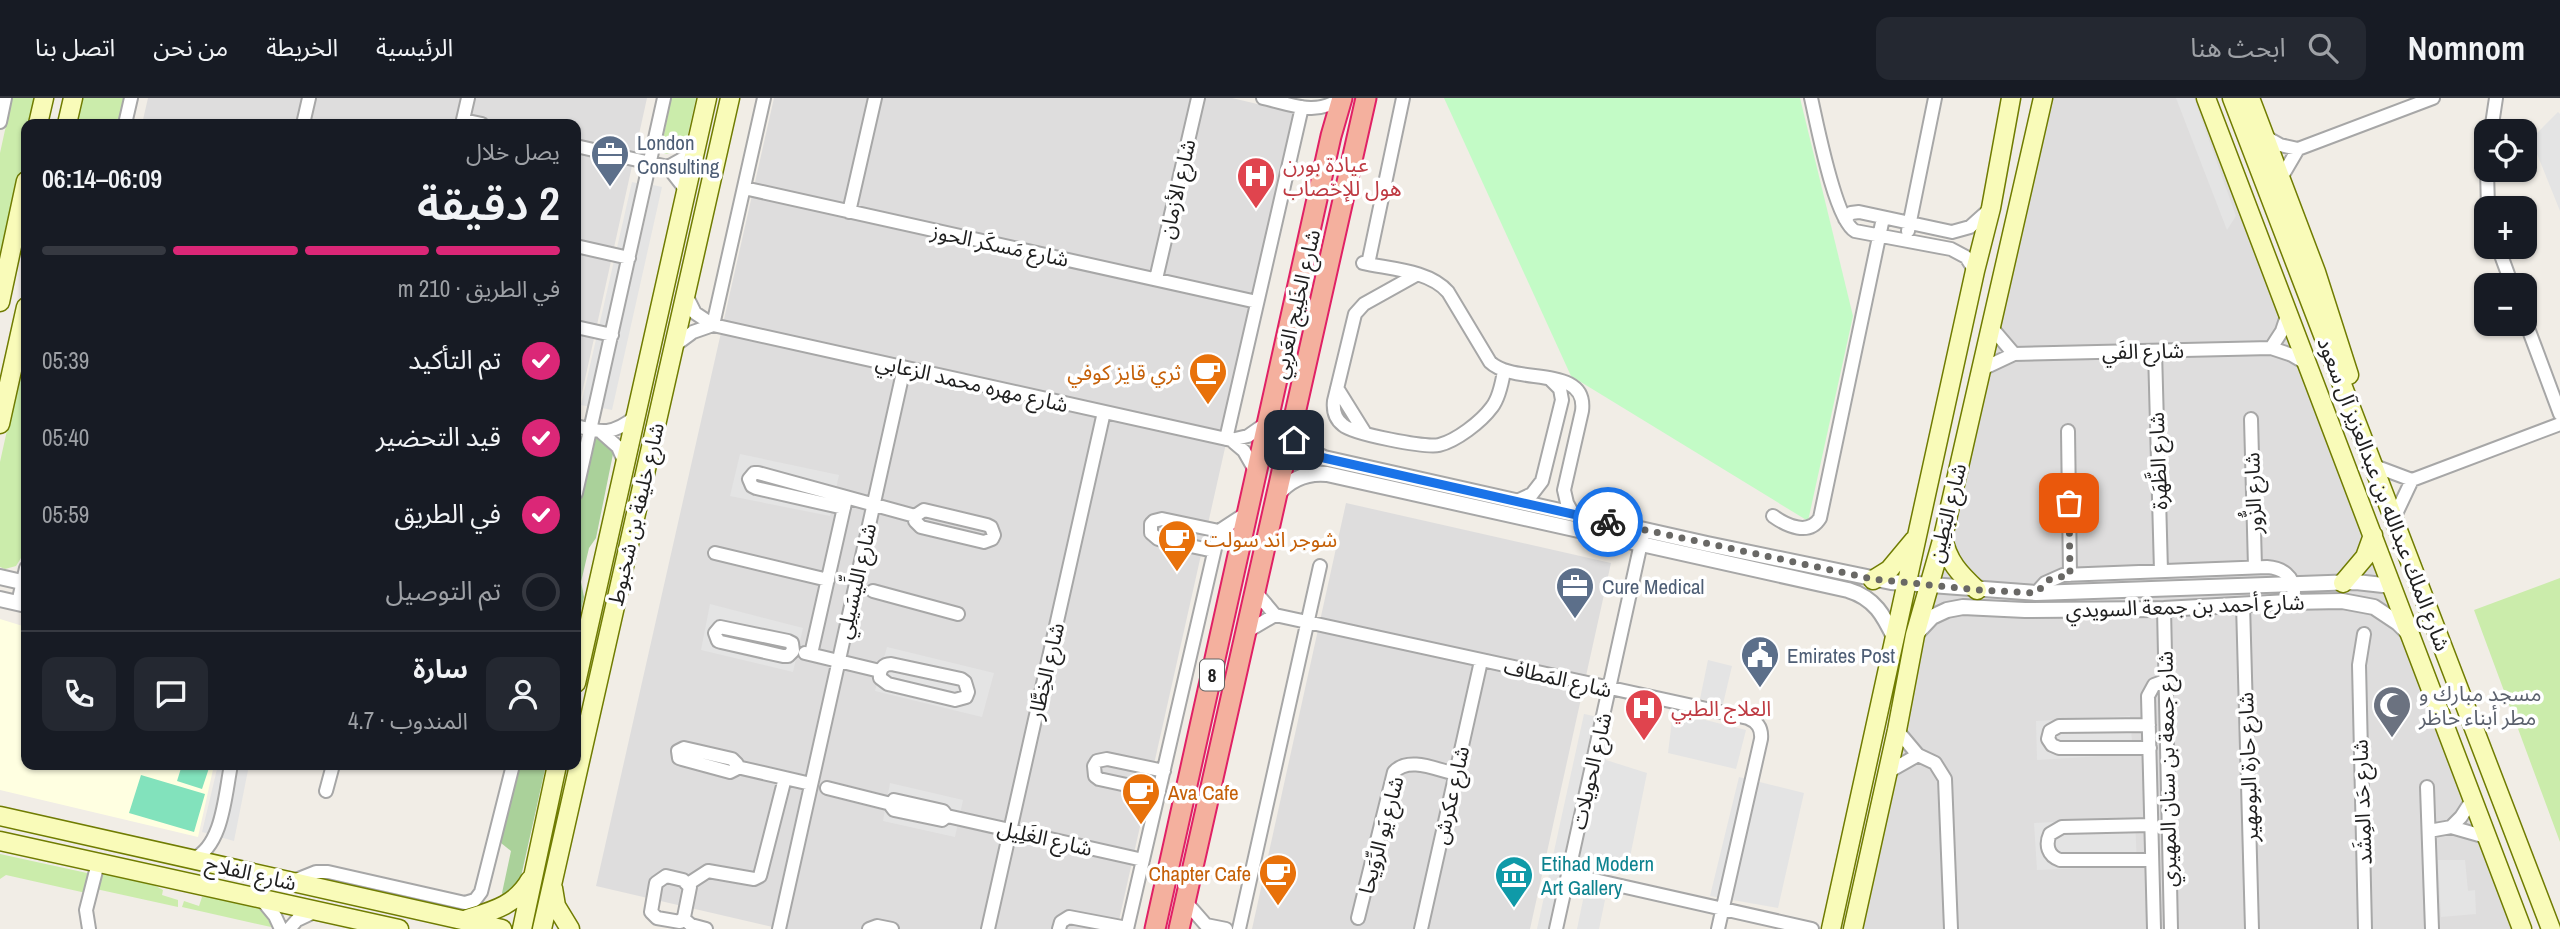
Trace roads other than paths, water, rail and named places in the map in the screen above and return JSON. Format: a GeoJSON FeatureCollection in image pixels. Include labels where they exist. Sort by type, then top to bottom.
{"type":"FeatureCollection","features":[{"type":"Feature","properties":{"kind":"highway","name":"شارع الخَلِيج العَربِي"},"geometry":{"type":"LineString","coordinates":[[1155,929],[1331,136],[1342,98]]}},
{"type":"Feature","properties":{"kind":"highway","name":"شارع الخَلِيج العَربِي"},"geometry":{"type":"LineString","coordinates":[[1179,929],[1366,98]]}},
{"type":"Feature","properties":{"kind":"main road"},"geometry":{"type":"LineString","coordinates":[[39,119],[44,98]]}},
{"type":"Feature","properties":{"kind":"main road"},"geometry":{"type":"LineString","coordinates":[[68,119],[73,98]]}},
{"type":"Feature","properties":{"kind":"main road","name":"شارع خليفة بن شخبوط"},"geometry":{"type":"LineString","coordinates":[[581,661],[707,98]]}},
{"type":"Feature","properties":{"kind":"main road","name":"شارع خليفة بن شخبوط"},"geometry":{"type":"LineString","coordinates":[[581,755],[730,98]]}},
{"type":"Feature","properties":{"kind":"main road","name":"شارع البَطِين"},"geometry":{"type":"LineString","coordinates":[[1831,929],[1991,208],[2011,98]]}},
{"type":"Feature","properties":{"kind":"main road","name":"شارع البَطِين"},"geometry":{"type":"LineString","coordinates":[[1853,929],[1898,730],[1915,635],[1943,537],[2043,98]]}},
{"type":"Feature","properties":{"kind":"main road","name":"شارع الملك عبدالله بن عبدالعزيز آل سعود"},"geometry":{"type":"LineString","coordinates":[[2206,98],[2522,929]]}},
{"type":"Feature","properties":{"kind":"main road","name":"شارع الملك عبدالله بن عبدالعزيز آل سعود"},"geometry":{"type":"LineString","coordinates":[[2232,98],[2551,929]]}},
{"type":"Feature","properties":{"kind":"main road"},"geometry":{"type":"LineString","coordinates":[[2250,98],[2331,316],[2365,428],[2372,465]]}},
{"type":"Feature","properties":{"kind":"main road"},"geometry":{"type":"LineString","coordinates":[[0,302],[21,204]]}},
{"type":"Feature","properties":{"kind":"main road"},"geometry":{"type":"LineString","coordinates":[[0,424],[21,330]]}},
{"type":"Feature","properties":{"kind":"main road"},"geometry":{"type":"LineString","coordinates":[[2343,583],[2365,557],[2373,535]]}},
{"type":"Feature","properties":{"kind":"main road"},"geometry":{"type":"LineString","coordinates":[[1873,579],[1889,570],[1917,537]]}},
{"type":"Feature","properties":{"kind":"main road"},"geometry":{"type":"LineString","coordinates":[[1943,537],[1955,568],[1978,596]]}},
{"type":"Feature","properties":{"kind":"main road"},"geometry":{"type":"LineString","coordinates":[[2392,586],[2412,601],[2442,645]]}},
{"type":"Feature","properties":{"kind":"main road"},"geometry":{"type":"LineString","coordinates":[[522,929],[557,770]]}},
{"type":"Feature","properties":{"kind":"main road","name":"شارع خليفة بن شخبوط"},"geometry":{"type":"LineString","coordinates":[[542,929],[578,770]]}},
{"type":"Feature","properties":{"kind":"main road","name":"شارع الفلاح"},"geometry":{"type":"LineString","coordinates":[[0,816],[502,929]]}},
{"type":"Feature","properties":{"kind":"main road","name":"شارع الفلاح"},"geometry":{"type":"LineString","coordinates":[[0,841],[399,929]]}},
{"type":"Feature","properties":{"kind":"main road"},"geometry":{"type":"LineString","coordinates":[[465,919],[509,904],[525,889],[532,877]]}},
{"type":"Feature","properties":{"kind":"main road"},"geometry":{"type":"LineString","coordinates":[[552,883],[556,906],[570,929]]}},
{"type":"Feature","properties":{"kind":"street"},"geometry":{"type":"LineString","coordinates":[[0,122],[5,98]]}},
{"type":"Feature","properties":{"kind":"street"},"geometry":{"type":"LineString","coordinates":[[126,119],[131,98]]}},
{"type":"Feature","properties":{"kind":"street"},"geometry":{"type":"LineString","coordinates":[[304,119],[309,98]]}},
{"type":"Feature","properties":{"kind":"street"},"geometry":{"type":"LineString","coordinates":[[464,119],[468,98]]}},
{"type":"Feature","properties":{"kind":"street"},"geometry":{"type":"LineString","coordinates":[[581,478],[596,431],[612,335],[664,98]]}},
{"type":"Feature","properties":{"kind":"street"},"geometry":{"type":"LineString","coordinates":[[713,325],[764,98]]}},
{"type":"Feature","properties":{"kind":"street"},"geometry":{"type":"LineString","coordinates":[[849,212],[875,98]]}},
{"type":"Feature","properties":{"kind":"street","name":"شارع الأزمان"},"geometry":{"type":"LineString","coordinates":[[1156,279],[1198,98]]}},
{"type":"Feature","properties":{"kind":"street"},"geometry":{"type":"LineString","coordinates":[[1263,98],[1315,110],[1327,107],[1342,98]]}},
{"type":"Feature","properties":{"kind":"street"},"geometry":{"type":"LineString","coordinates":[[1403,98],[1365,263],[1416,275],[1434,281],[1444,288],[1490,362],[1504,371],[1569,382],[1578,390],[1583,400],[1581,417],[1565,483],[1567,503],[1573,514]]}},
{"type":"Feature","properties":{"kind":"street"},"geometry":{"type":"LineString","coordinates":[[1811,98],[1836,201],[1852,230],[1956,251],[1970,261],[1975,271]]}},
{"type":"Feature","properties":{"kind":"street"},"geometry":{"type":"LineString","coordinates":[[1906,241],[1935,98]]}},
{"type":"Feature","properties":{"kind":"street"},"geometry":{"type":"LineString","coordinates":[[2264,136],[2280,145],[2298,149],[2432,98]]}},
{"type":"Feature","properties":{"kind":"street"},"geometry":{"type":"LineString","coordinates":[[2493,119],[2496,98]]}},
{"type":"Feature","properties":{"kind":"street"},"geometry":{"type":"LineString","coordinates":[[1228,440],[1301,107]]}},
{"type":"Feature","properties":{"kind":"street"},"geometry":{"type":"LineString","coordinates":[[1315,110],[1325,122],[1331,136]]}},
{"type":"Feature","properties":{"kind":"street"},"geometry":{"type":"LineString","coordinates":[[581,147],[668,167],[686,190]]}},
{"type":"Feature","properties":{"kind":"street"},"geometry":{"type":"LineString","coordinates":[[2281,178],[2298,149]]}},
{"type":"Feature","properties":{"kind":"street"},"geometry":{"type":"LineString","coordinates":[[668,167],[695,152]]}},
{"type":"Feature","properties":{"kind":"street","name":"شارع مَسكَر الحوز"},"geometry":{"type":"LineString","coordinates":[[744,188],[1257,302]]}},
{"type":"Feature","properties":{"kind":"street"},"geometry":{"type":"LineString","coordinates":[[1845,219],[1855,212],[1946,231],[1958,231],[1970,227],[1991,208]]}},
{"type":"Feature","properties":{"kind":"street"},"geometry":{"type":"LineString","coordinates":[[1773,516],[1786,524],[1805,528],[1815,524],[1820,517],[1883,218]]}},
{"type":"Feature","properties":{"kind":"street"},"geometry":{"type":"LineString","coordinates":[[581,247],[629,258]]}},
{"type":"Feature","properties":{"kind":"street"},"geometry":{"type":"LineString","coordinates":[[1384,267],[1382,276],[1387,291]]}},
{"type":"Feature","properties":{"kind":"street"},"geometry":{"type":"LineString","coordinates":[[1416,275],[1364,304],[1355,314],[1333,406],[1338,420],[1345,427],[1424,446],[1449,442],[1492,408],[1504,371]]}},
{"type":"Feature","properties":{"kind":"street"},"geometry":{"type":"LineString","coordinates":[[686,295],[695,313],[713,325]]}},
{"type":"Feature","properties":{"kind":"street"},"geometry":{"type":"LineString","coordinates":[[2271,348],[2283,331],[2288,313]]}},
{"type":"Feature","properties":{"kind":"street"},"geometry":{"type":"LineString","coordinates":[[674,346],[693,331],[713,325]]}},
{"type":"Feature","properties":{"kind":"street","name":"شارع مهره محمد الزعابي"},"geometry":{"type":"LineString","coordinates":[[713,325],[1228,440]]}},
{"type":"Feature","properties":{"kind":"street"},"geometry":{"type":"LineString","coordinates":[[1991,327],[2014,354]]}},
{"type":"Feature","properties":{"kind":"street"},"geometry":{"type":"LineString","coordinates":[[581,328],[612,335]]}},
{"type":"Feature","properties":{"kind":"street"},"geometry":{"type":"LineString","coordinates":[[2531,336],[2560,414]]}},
{"type":"Feature","properties":{"kind":"street","name":"شارع الفَي"},"geometry":{"type":"LineString","coordinates":[[1980,370],[2014,354],[2271,348],[2292,355],[2309,366]]}},
{"type":"Feature","properties":{"kind":"street","name":"شارع الظَّهَرة"},"geometry":{"type":"LineString","coordinates":[[2155,351],[2161,571]]}},
{"type":"Feature","properties":{"kind":"street","name":"شارع اللِّيسَيلِي"},"geometry":{"type":"LineString","coordinates":[[779,929],[904,368]]}},
{"type":"Feature","properties":{"kind":"street"},"geometry":{"type":"LineString","coordinates":[[1517,501],[1532,494],[1544,477],[1562,400],[1560,389],[1551,380]]}},
{"type":"Feature","properties":{"kind":"street"},"geometry":{"type":"LineString","coordinates":[[1562,400],[1573,395],[1583,400]]}},
{"type":"Feature","properties":{"kind":"street","name":"شارع الخِطَّار"},"geometry":{"type":"LineString","coordinates":[[988,929],[1104,412]]}},
{"type":"Feature","properties":{"kind":"street"},"geometry":{"type":"LineString","coordinates":[[581,427],[596,431],[621,428],[635,417]]}},
{"type":"Feature","properties":{"kind":"street","name":"شارع الزُّور"},"geometry":{"type":"LineString","coordinates":[[2251,419],[2255,566]]}},
{"type":"Feature","properties":{"kind":"street"},"geometry":{"type":"LineString","coordinates":[[1228,440],[1248,436],[1269,421]]}},
{"type":"Feature","properties":{"kind":"street"},"geometry":{"type":"LineString","coordinates":[[2372,465],[2412,480],[2560,424]]}},
{"type":"Feature","properties":{"kind":"street"},"geometry":{"type":"LineString","coordinates":[[596,431],[618,447],[625,463]]}},
{"type":"Feature","properties":{"kind":"street"},"geometry":{"type":"LineString","coordinates":[[2068,431],[2070,575]]}},
{"type":"Feature","properties":{"kind":"street"},"geometry":{"type":"LineString","coordinates":[[1290,434],[1307,450],[1324,458],[1573,514],[1643,537]]}},
{"type":"Feature","properties":{"kind":"street"},"geometry":{"type":"LineString","coordinates":[[1228,440],[1244,452],[1257,474]]}},
{"type":"Feature","properties":{"kind":"street","name":"شارع اللِّيسَيلِي"},"geometry":{"type":"LineString","coordinates":[[846,502],[758,473],[751,475],[752,486],[756,488],[846,502],[874,503],[915,516]]}},
{"type":"Feature","properties":{"kind":"street"},"geometry":{"type":"LineString","coordinates":[[1276,496],[1297,478],[1327,474],[1643,537],[1855,592],[1881,611],[1895,639]]}},
{"type":"Feature","properties":{"kind":"street"},"geometry":{"type":"LineString","coordinates":[[2394,518],[2412,480]]}},
{"type":"Feature","properties":{"kind":"street"},"geometry":{"type":"LineString","coordinates":[[811,654],[846,502]]}},
{"type":"Feature","properties":{"kind":"street","name":"شارع اللِّيسَيلِي"},"geometry":{"type":"LineString","coordinates":[[924,510],[987,525],[994,535],[988,542],[921,527],[915,516],[924,510]]}},
{"type":"Feature","properties":{"kind":"street"},"geometry":{"type":"LineString","coordinates":[[1059,929],[1061,922],[1069,917],[1127,928],[1219,531],[1249,511]]}},
{"type":"Feature","properties":{"kind":"street"},"geometry":{"type":"LineString","coordinates":[[1214,551],[1158,539],[1152,533],[1151,524],[1162,519],[1219,531],[1240,550]]}},
{"type":"Feature","properties":{"kind":"street","name":"شارع أحمد بن جمعة السويدي"},"geometry":{"type":"LineString","coordinates":[[1643,537],[1873,579],[1929,586],[2037,611],[2164,609],[2289,602],[2360,603],[2385,613],[2411,636]]}},
{"type":"Feature","properties":{"kind":"street","name":"شارع الحويلات"},"geometry":{"type":"LineString","coordinates":[[1556,929],[1643,537]]}},
{"type":"Feature","properties":{"kind":"street"},"geometry":{"type":"LineString","coordinates":[[715,553],[828,580]]}},
{"type":"Feature","properties":{"kind":"street"},"geometry":{"type":"LineString","coordinates":[[1239,929],[1320,566]]}},
{"type":"Feature","properties":{"kind":"street"},"geometry":{"type":"LineString","coordinates":[[2036,593],[2050,579],[2070,575],[2255,566],[2278,569],[2288,575],[2294,585],[2294,596],[2289,602]]}},
{"type":"Feature","properties":{"kind":"street"},"geometry":{"type":"LineString","coordinates":[[0,577],[21,578]]}},
{"type":"Feature","properties":{"kind":"street","name":"شارع أحمد بن جمعة السويدي"},"geometry":{"type":"LineString","coordinates":[[1915,635],[1941,612],[1978,596],[2369,582],[2392,586]]}},
{"type":"Feature","properties":{"kind":"street"},"geometry":{"type":"LineString","coordinates":[[873,590],[958,614]]}},
{"type":"Feature","properties":{"kind":"street"},"geometry":{"type":"LineString","coordinates":[[2164,609],[2166,600],[2177,590]]}},
{"type":"Feature","properties":{"kind":"street"},"geometry":{"type":"LineString","coordinates":[[1246,632],[1275,615],[1255,591]]}},
{"type":"Feature","properties":{"kind":"street"},"geometry":{"type":"LineString","coordinates":[[0,599],[21,604]]}},
{"type":"Feature","properties":{"kind":"street","name":"شارع حارة البومهير"},"geometry":{"type":"LineString","coordinates":[[2243,604],[2252,929]]}},
{"type":"Feature","properties":{"kind":"street","name":"شارع جمعة بن سنان المهيري"},"geometry":{"type":"LineString","coordinates":[[2164,609],[2171,929]]}},
{"type":"Feature","properties":{"kind":"street","name":"شارع المَطاف"},"geometry":{"type":"LineString","coordinates":[[1275,615],[1609,690],[1748,718],[1759,726],[1761,739],[1718,929]]}},
{"type":"Feature","properties":{"kind":"street","name":"شارع اللِّيسَيلِي"},"geometry":{"type":"LineString","coordinates":[[723,627],[788,640],[794,647],[793,651],[788,656],[783,656],[721,642],[715,634],[716,630],[723,627]]}},
{"type":"Feature","properties":{"kind":"street","name":"شارع حَد المِشَد"},"geometry":{"type":"LineString","coordinates":[[2364,634],[2358,665],[2365,929]]}},
{"type":"Feature","properties":{"kind":"street","name":"شارع اللِّيسَيلِي"},"geometry":{"type":"LineString","coordinates":[[793,651],[839,659],[880,671]]}},
{"type":"Feature","properties":{"kind":"street","name":"شارع عكرش"},"geometry":{"type":"LineString","coordinates":[[1421,929],[1481,661]]}},
{"type":"Feature","properties":{"kind":"street","name":"شارع اللِّيسَيلِي"},"geometry":{"type":"LineString","coordinates":[[891,664],[961,679],[968,692],[965,697],[955,700],[888,684],[882,681],[880,671],[884,665],[891,664]]}},
{"type":"Feature","properties":{"kind":"street"},"geometry":{"type":"LineString","coordinates":[[2154,929],[2149,693],[2154,685],[2165,681]]}},
{"type":"Feature","properties":{"kind":"street","name":"شارع جمعة بن سنان المهيري"},"geometry":{"type":"LineString","coordinates":[[2149,725],[2059,726],[2052,729],[2048,739],[2052,745],[2059,748],[2150,748]]}},
{"type":"Feature","properties":{"kind":"street"},"geometry":{"type":"LineString","coordinates":[[1898,730],[1918,755],[1935,763],[1946,786],[1951,929]]}},
{"type":"Feature","properties":{"kind":"street"},"geometry":{"type":"LineString","coordinates":[[1888,772],[1918,755]]}},
{"type":"Feature","properties":{"kind":"street"},"geometry":{"type":"LineString","coordinates":[[1159,792],[1099,779],[1094,766],[1097,761],[1107,759],[1164,771]]}},
{"type":"Feature","properties":{"kind":"street","name":"شارع يَو الرِّوَيحا"},"geometry":{"type":"LineString","coordinates":[[1358,918],[1394,772],[1399,766],[1410,764],[1456,774]]}},
{"type":"Feature","properties":{"kind":"street"},"geometry":{"type":"LineString","coordinates":[[737,767],[811,784]]}},
{"type":"Feature","properties":{"kind":"street"},"geometry":{"type":"LineString","coordinates":[[193,859],[207,850],[215,836],[230,770]]}},
{"type":"Feature","properties":{"kind":"street"},"geometry":{"type":"LineString","coordinates":[[326,792],[332,770]]}},
{"type":"Feature","properties":{"kind":"street"},"geometry":{"type":"LineString","coordinates":[[290,882],[316,872],[328,872],[465,903],[478,896],[512,770]]}},
{"type":"Feature","properties":{"kind":"street"},"geometry":{"type":"LineString","coordinates":[[688,884],[708,871],[754,879],[760,876],[785,778]]}},
{"type":"Feature","properties":{"kind":"street"},"geometry":{"type":"LineString","coordinates":[[2427,786],[2432,929]]}},
{"type":"Feature","properties":{"kind":"street","name":"شارع الغَلِيل"},"geometry":{"type":"LineString","coordinates":[[827,788],[891,804],[894,810],[942,820],[947,816],[1143,860]]}},
{"type":"Feature","properties":{"kind":"street"},"geometry":{"type":"LineString","coordinates":[[2451,827],[2472,800]]}},
{"type":"Feature","properties":{"kind":"street","name":"شارع جمعة بن سنان المهيري"},"geometry":{"type":"LineString","coordinates":[[2151,825],[2062,827],[2050,834],[2048,843],[2052,856],[2060,860],[2152,860]]}},
{"type":"Feature","properties":{"kind":"street"},"geometry":{"type":"LineString","coordinates":[[2429,831],[2451,827],[2487,837]]}},
{"type":"Feature","properties":{"kind":"street"},"geometry":{"type":"LineString","coordinates":[[215,836],[218,853],[228,867]]}},
{"type":"Feature","properties":{"kind":"street"},"geometry":{"type":"LineString","coordinates":[[89,929],[86,910],[98,863]]}},
{"type":"Feature","properties":{"kind":"street"},"geometry":{"type":"LineString","coordinates":[[1568,874],[1812,929]]}},
{"type":"Feature","properties":{"kind":"street"},"geometry":{"type":"LineString","coordinates":[[666,876],[688,884],[690,890],[684,919],[678,923],[657,918],[651,909],[656,883],[666,876]]}},
{"type":"Feature","properties":{"kind":"street"},"geometry":{"type":"LineString","coordinates":[[397,887],[415,909]]}},
{"type":"Feature","properties":{"kind":"street"},"geometry":{"type":"LineString","coordinates":[[260,899],[275,916],[281,929]]}},
{"type":"Feature","properties":{"kind":"street"},"geometry":{"type":"LineString","coordinates":[[1185,901],[1201,927],[1226,929]]}},
{"type":"Feature","properties":{"kind":"street"},"geometry":{"type":"LineString","coordinates":[[289,929],[297,920],[316,911]]}},
{"type":"Feature","properties":{"kind":"street"},"geometry":{"type":"LineString","coordinates":[[684,919],[691,925],[706,929]]}},
{"type":"Feature","properties":{"kind":"street"},"geometry":{"type":"LineString","coordinates":[[869,929],[877,926],[892,929]]}},
{"type":"Feature","properties":{"kind":"place","name":"London Consulting"},"geometry":{"type":"Point","coordinates":[610,188]}},
{"type":"Feature","properties":{"kind":"place","name":"عيادة بورن هول للإخصاب"},"geometry":{"type":"Point","coordinates":[1256,210]}},
{"type":"Feature","properties":{"kind":"place","name":"ثري قايز كوفي"},"geometry":{"type":"Point","coordinates":[1208,406]}},
{"type":"Feature","properties":{"kind":"place","name":"شوجر اند سولت"},"geometry":{"type":"Point","coordinates":[1177,573]}},
{"type":"Feature","properties":{"kind":"place","name":"Cure Medical"},"geometry":{"type":"Point","coordinates":[1575,620]}},
{"type":"Feature","properties":{"kind":"place","name":"Emirates Post"},"geometry":{"type":"Point","coordinates":[1760,689]}},
{"type":"Feature","properties":{"kind":"place","name":"مسجد مبارك و مطر أبناء حاظر"},"geometry":{"type":"Point","coordinates":[2392,739]}},
{"type":"Feature","properties":{"kind":"place","name":"العلاج الطبي"},"geometry":{"type":"Point","coordinates":[1644,742]}},
{"type":"Feature","properties":{"kind":"place","name":"Ava Cafe"},"geometry":{"type":"Point","coordinates":[1141,826]}},
{"type":"Feature","properties":{"kind":"place","name":"Chapter Cafe"},"geometry":{"type":"Point","coordinates":[1278,907]}},
{"type":"Feature","properties":{"kind":"place","name":"Etihad Modern Art Gallery"},"geometry":{"type":"Point","coordinates":[1514,909]}}]}
